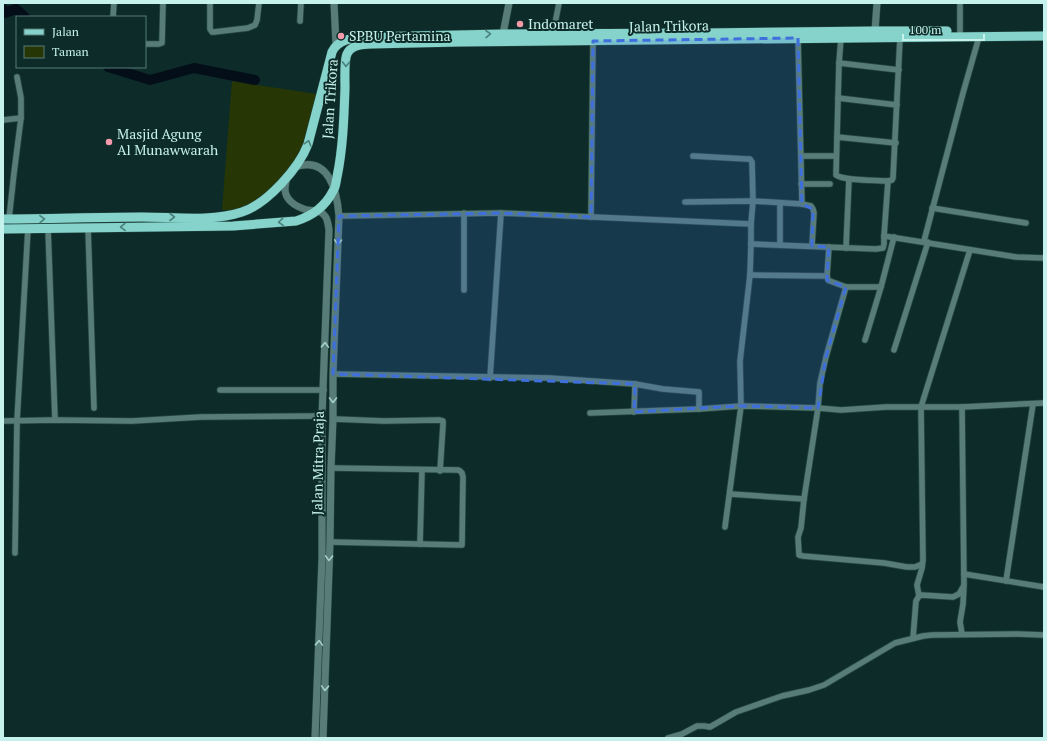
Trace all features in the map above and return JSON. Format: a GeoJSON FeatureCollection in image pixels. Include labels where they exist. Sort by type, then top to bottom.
{"type":"FeatureCollection","features":[{"type":"Feature","properties":{"kind":"main road","name":"Jalan Trikora"},"geometry":{"type":"LineString","coordinates":[[3,229],[88,227],[142,222],[218,218],[242,212],[254,206],[263,200],[288,176],[305,152],[332,52],[336,45],[347,39],[593,41],[900,38],[920,34],[960,31],[1044,30]]}},
{"type":"Feature","properties":{"kind":"main road","name":"Jalan Trikora"},"geometry":{"type":"LineString","coordinates":[[459,39],[503,34],[875,31],[979,37],[1044,36]]}},
{"type":"Feature","properties":{"kind":"main road","name":"Jalan Trikora"},"geometry":{"type":"LineString","coordinates":[[6,219],[142,222],[232,226],[290,222],[306,218],[317,211],[326,202],[334,190],[341,149],[346,55],[350,50],[360,45],[447,39]]}},
{"type":"Feature","properties":{"kind":"street"},"geometry":{"type":"LineString","coordinates":[[113,16],[114,3]]}},
{"type":"Feature","properties":{"kind":"street"},"geometry":{"type":"LineString","coordinates":[[146,44],[162,43],[163,3]]}},
{"type":"Feature","properties":{"kind":"street"},"geometry":{"type":"LineString","coordinates":[[210,3],[210,29],[211,31],[218,32],[248,28],[256,24],[259,4]]}},
{"type":"Feature","properties":{"kind":"street"},"geometry":{"type":"LineString","coordinates":[[300,22],[301,3]]}},
{"type":"Feature","properties":{"kind":"street"},"geometry":{"type":"LineString","coordinates":[[334,3],[336,45]]}},
{"type":"Feature","properties":{"kind":"street"},"geometry":{"type":"LineString","coordinates":[[503,34],[509,3]]}},
{"type":"Feature","properties":{"kind":"street"},"geometry":{"type":"LineString","coordinates":[[553,34],[559,3]]}},
{"type":"Feature","properties":{"kind":"street"},"geometry":{"type":"LineString","coordinates":[[875,31],[877,3]]}},
{"type":"Feature","properties":{"kind":"street"},"geometry":{"type":"LineString","coordinates":[[960,3],[960,31]]}},
{"type":"Feature","properties":{"kind":"street"},"geometry":{"type":"LineString","coordinates":[[894,350],[926,242],[932,208],[979,37]]}},
{"type":"Feature","properties":{"kind":"street"},"geometry":{"type":"LineString","coordinates":[[798,38],[802,204]]}},
{"type":"Feature","properties":{"kind":"street"},"geometry":{"type":"LineString","coordinates":[[841,38],[836,175],[838,177],[849,179],[888,181],[893,180],[900,38]]}},
{"type":"Feature","properties":{"kind":"street"},"geometry":{"type":"LineString","coordinates":[[591,217],[593,41]]}},
{"type":"Feature","properties":{"kind":"street"},"geometry":{"type":"LineString","coordinates":[[839,63],[899,70]]}},
{"type":"Feature","properties":{"kind":"street"},"geometry":{"type":"LineString","coordinates":[[6,219],[21,118],[21,98],[17,77]]}},
{"type":"Feature","properties":{"kind":"street"},"geometry":{"type":"LineString","coordinates":[[838,98],[897,105]]}},
{"type":"Feature","properties":{"kind":"street"},"geometry":{"type":"LineString","coordinates":[[3,120],[21,118]]}},
{"type":"Feature","properties":{"kind":"street"},"geometry":{"type":"LineString","coordinates":[[837,137],[896,142]]}},
{"type":"Feature","properties":{"kind":"street"},"geometry":{"type":"LineString","coordinates":[[693,156],[751,160],[753,201],[751,224],[752,244],[740,361],[741,406],[725,527]]}},
{"type":"Feature","properties":{"kind":"street"},"geometry":{"type":"LineString","coordinates":[[801,156],[834,156]]}},
{"type":"Feature","properties":{"kind":"street"},"geometry":{"type":"LineString","coordinates":[[295,167],[309,165],[322,169],[327,173],[334,190]]}},
{"type":"Feature","properties":{"kind":"street"},"geometry":{"type":"LineString","coordinates":[[288,176],[285,190],[286,196],[299,207],[317,211]]}},
{"type":"Feature","properties":{"kind":"street"},"geometry":{"type":"LineString","coordinates":[[846,248],[849,179]]}},
{"type":"Feature","properties":{"kind":"street"},"geometry":{"type":"LineString","coordinates":[[752,244],[883,248],[888,181]]}},
{"type":"Feature","properties":{"kind":"street"},"geometry":{"type":"LineString","coordinates":[[801,184],[830,184]]}},
{"type":"Feature","properties":{"kind":"street","name":"Jalan Mitra Praja"},"geometry":{"type":"LineString","coordinates":[[324,738],[333,374],[339,216],[338,203],[334,190]]}},
{"type":"Feature","properties":{"kind":"street"},"geometry":{"type":"LineString","coordinates":[[685,202],[753,201],[802,204],[811,206],[813,209],[812,246]]}},
{"type":"Feature","properties":{"kind":"street"},"geometry":{"type":"LineString","coordinates":[[780,203],[780,245]]}},
{"type":"Feature","properties":{"kind":"street"},"geometry":{"type":"LineString","coordinates":[[932,208],[1026,223]]}},
{"type":"Feature","properties":{"kind":"street","name":"Jalan Mitra Praja"},"geometry":{"type":"LineString","coordinates":[[315,738],[322,559],[322,416],[329,230],[324,213],[317,211]]}},
{"type":"Feature","properties":{"kind":"street"},"geometry":{"type":"LineString","coordinates":[[490,378],[501,212]]}},
{"type":"Feature","properties":{"kind":"street"},"geometry":{"type":"LineString","coordinates":[[339,216],[501,212],[751,224]]}},
{"type":"Feature","properties":{"kind":"street"},"geometry":{"type":"LineString","coordinates":[[464,213],[464,290]]}},
{"type":"Feature","properties":{"kind":"street"},"geometry":{"type":"LineString","coordinates":[[88,227],[94,408]]}},
{"type":"Feature","properties":{"kind":"street"},"geometry":{"type":"LineString","coordinates":[[15,553],[17,421],[28,228]]}},
{"type":"Feature","properties":{"kind":"street"},"geometry":{"type":"LineString","coordinates":[[48,228],[55,420]]}},
{"type":"Feature","properties":{"kind":"street"},"geometry":{"type":"LineString","coordinates":[[884,236],[1016,257],[1044,258]]}},
{"type":"Feature","properties":{"kind":"street"},"geometry":{"type":"LineString","coordinates":[[865,340],[894,237]]}},
{"type":"Feature","properties":{"kind":"street"},"geometry":{"type":"LineString","coordinates":[[829,247],[828,280],[846,287],[881,287]]}},
{"type":"Feature","properties":{"kind":"street"},"geometry":{"type":"LineString","coordinates":[[913,638],[916,601],[919,596],[917,582],[922,564],[921,407],[970,250]]}},
{"type":"Feature","properties":{"kind":"street"},"geometry":{"type":"LineString","coordinates":[[750,275],[827,276]]}},
{"type":"Feature","properties":{"kind":"street"},"geometry":{"type":"LineString","coordinates":[[846,287],[820,383],[818,408],[801,528],[798,537],[798,552],[800,556],[884,563],[907,567],[915,567],[922,564]]}},
{"type":"Feature","properties":{"kind":"street"},"geometry":{"type":"LineString","coordinates":[[333,374],[549,378],[635,384],[663,389],[699,392],[699,409]]}},
{"type":"Feature","properties":{"kind":"street"},"geometry":{"type":"LineString","coordinates":[[634,412],[635,384]]}},
{"type":"Feature","properties":{"kind":"street"},"geometry":{"type":"LineString","coordinates":[[220,390],[324,390]]}},
{"type":"Feature","properties":{"kind":"street"},"geometry":{"type":"LineString","coordinates":[[1006,582],[1033,404]]}},
{"type":"Feature","properties":{"kind":"street"},"geometry":{"type":"LineString","coordinates":[[590,414],[741,406],[841,410],[886,407],[962,407],[1044,404]]}},
{"type":"Feature","properties":{"kind":"street"},"geometry":{"type":"LineString","coordinates":[[962,407],[964,574],[963,609],[960,622],[962,634]]}},
{"type":"Feature","properties":{"kind":"street"},"geometry":{"type":"LineString","coordinates":[[3,421],[132,421],[194,417],[322,416]]}},
{"type":"Feature","properties":{"kind":"street"},"geometry":{"type":"LineString","coordinates":[[333,419],[443,421],[444,425],[440,471]]}},
{"type":"Feature","properties":{"kind":"street"},"geometry":{"type":"LineString","coordinates":[[330,542],[462,545],[462,473],[460,471],[331,468]]}},
{"type":"Feature","properties":{"kind":"street"},"geometry":{"type":"LineString","coordinates":[[420,544],[422,470]]}},
{"type":"Feature","properties":{"kind":"street"},"geometry":{"type":"LineString","coordinates":[[730,494],[804,499]]}},
{"type":"Feature","properties":{"kind":"street"},"geometry":{"type":"LineString","coordinates":[[964,574],[1044,587]]}},
{"type":"Feature","properties":{"kind":"street"},"geometry":{"type":"LineString","coordinates":[[919,596],[953,596],[959,594],[964,585]]}},
{"type":"Feature","properties":{"kind":"street"},"geometry":{"type":"LineString","coordinates":[[668,738],[682,734],[697,726],[710,727],[736,712],[782,696],[824,685],[895,643],[913,638],[927,635],[962,634],[1044,635]]}},
{"type":"Feature","properties":{"kind":"highlighted area"},"geometry":{"type":"Polygon","coordinates":[[[798,38],[802,204],[813,209],[812,246],[829,247],[827,280],[846,287],[826,357],[818,408],[741,406],[634,412],[635,384],[333,374],[339,216],[501,213],[591,217],[593,41],[798,38]]]}},
{"type":"Feature","properties":{"kind":"green space"},"geometry":{"type":"Polygon","coordinates":[[[232,81],[316,94],[302,148],[285,177],[260,198],[247,206],[234,210],[222,210],[232,81]]]}},
{"type":"Feature","properties":{"kind":"waterway"},"geometry":{"type":"LineString","coordinates":[[3,9],[5,13],[16,9],[24,16]]}},
{"type":"Feature","properties":{"kind":"waterway"},"geometry":{"type":"LineString","coordinates":[[111,68],[150,80],[194,68],[255,80]]}},
{"type":"Feature","properties":{"kind":"place","name":"Indomaret"},"geometry":{"type":"Point","coordinates":[520,24]}},
{"type":"Feature","properties":{"kind":"place","name":"SPBU Pertamina"},"geometry":{"type":"Point","coordinates":[341,36]}},
{"type":"Feature","properties":{"kind":"place","name":"Masjid Agung Al Munawwarah"},"geometry":{"type":"Point","coordinates":[109,142]}}]}
